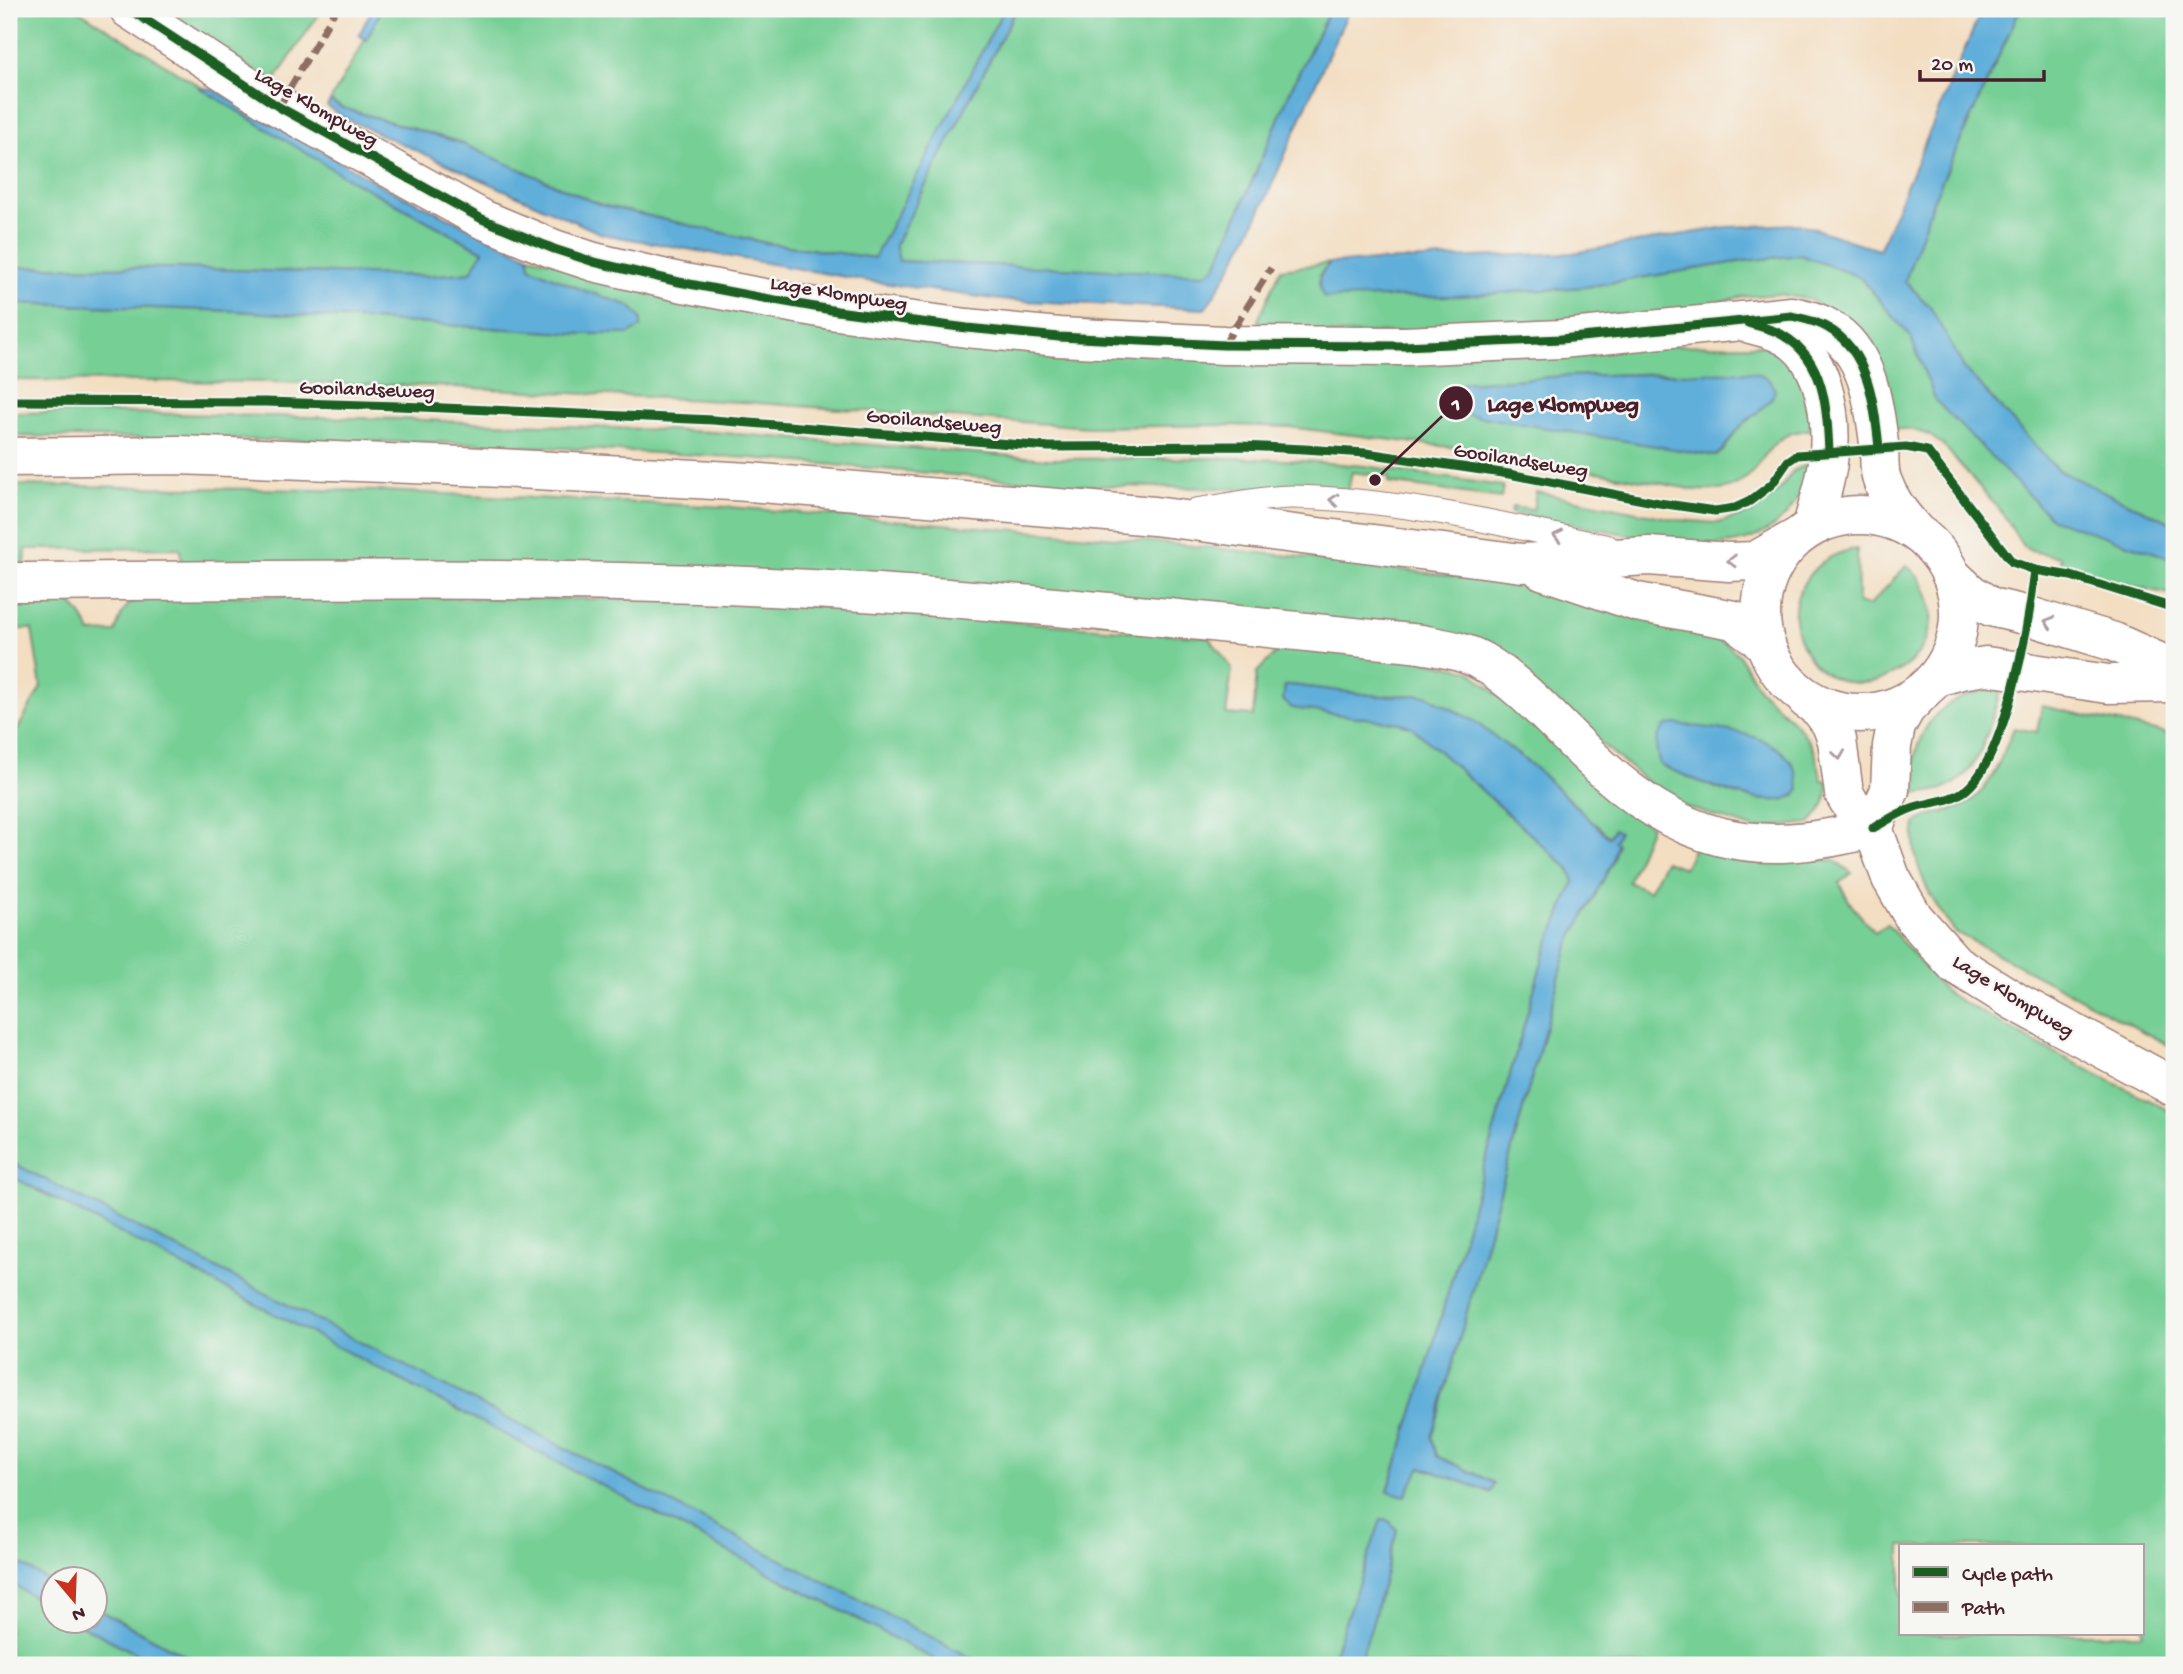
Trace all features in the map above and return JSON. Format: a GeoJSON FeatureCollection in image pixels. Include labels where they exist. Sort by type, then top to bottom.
{"type":"FeatureCollection","features":[{"type":"Feature","properties":{"kind":"street","name":"Lage Klompweg"},"geometry":{"type":"LineString","coordinates":[[129,9],[279,107],[482,219],[554,249],[605,265],[692,285],[838,311],[967,328],[1059,337],[1224,345],[1404,346],[1561,339],[1792,316],[1814,321],[1829,328],[1852,349],[1863,369],[1876,421],[1881,478],[1894,507],[1914,530]]}},
{"type":"Feature","properties":{"kind":"street","name":"Lage Klompweg"},"geometry":{"type":"LineString","coordinates":[[1738,320],[1783,334],[1801,348],[1816,371],[1825,395],[1829,452],[1824,488],[1803,532]]}},
{"type":"Feature","properties":{"kind":"street"},"geometry":{"type":"LineString","coordinates":[[9,457],[178,455],[463,466],[750,482],[1154,516],[1522,563],[1649,556],[1729,562],[1755,561],[1832,518],[1875,515],[1896,521],[1929,542],[1952,576],[1958,594],[1960,614],[1958,634],[1950,656],[1906,708],[1896,726],[1892,746],[1890,790],[1873,828],[1833,839],[1766,844],[1735,841],[1681,824],[1649,807],[1483,661],[1457,651],[1422,645],[1134,615],[750,586],[395,579],[9,582]]}},
{"type":"Feature","properties":{"kind":"street"},"geometry":{"type":"LineString","coordinates":[[1803,532],[1780,555],[1769,573],[1762,594],[1760,618],[1763,642],[1773,664],[1787,683],[1806,699],[1828,709],[1852,714],[1876,713],[1899,706],[1928,685],[1961,670],[1986,666],[2108,684],[2174,682]]}},
{"type":"Feature","properties":{"kind":"street"},"geometry":{"type":"LineString","coordinates":[[1522,563],[1636,602],[1734,620],[1763,642]]}},
{"type":"Feature","properties":{"kind":"street"},"geometry":{"type":"LineString","coordinates":[[1952,576],[1970,593],[1992,607],[2114,642],[2174,669]]}},
{"type":"Feature","properties":{"kind":"street","name":"Lage Klompweg"},"geometry":{"type":"LineString","coordinates":[[1806,699],[1820,709],[1831,724],[1837,740],[1844,793],[1855,812],[1873,828],[1891,878],[1913,918],[1955,964],[2016,1002],[2174,1087]]}},
{"type":"Feature","properties":{"kind":"lane"},"geometry":{"type":"LineString","coordinates":[[1154,516],[1289,497],[1342,501],[1486,520],[1649,556]]}},
{"type":"Feature","properties":{"kind":"lane"},"geometry":{"type":"LineString","coordinates":[[2108,684],[2174,702]]}},
{"type":"Feature","properties":{"kind":"green space"},"geometry":{"type":"Polygon","coordinates":[[[9,9],[76,9],[347,178],[483,251],[471,272],[429,276],[175,268],[9,267],[9,9]]]}},
{"type":"Feature","properties":{"kind":"green space"},"geometry":{"type":"Polygon","coordinates":[[[162,9],[322,9],[273,83],[162,9]]]}},
{"type":"Feature","properties":{"kind":"green space"},"geometry":{"type":"Polygon","coordinates":[[[382,9],[1004,9],[875,258],[766,243],[601,205],[458,142],[343,108],[330,101],[382,9]]]}},
{"type":"Feature","properties":{"kind":"green space"},"geometry":{"type":"Polygon","coordinates":[[[1016,9],[1330,9],[1292,87],[1216,266],[1205,275],[899,261],[895,245],[1016,9]]]}},
{"type":"Feature","properties":{"kind":"green space"},"geometry":{"type":"Polygon","coordinates":[[[2020,9],[2174,9],[2174,524],[2057,470],[1964,368],[1930,307],[1905,281],[1933,201],[2020,9]]]}},
{"type":"Feature","properties":{"kind":"green space"},"geometry":{"type":"Polygon","coordinates":[[[1800,255],[1860,277],[1910,336],[1936,401],[2138,546],[2174,559],[2174,595],[2059,566],[2061,557],[2031,551],[2022,545],[2003,514],[1943,445],[1929,435],[1910,429],[1891,429],[1840,320],[1811,300],[1778,294],[1740,297],[1699,307],[1583,327],[1271,336],[1258,320],[1281,269],[1330,263],[1319,275],[1459,296],[1585,287],[1744,261],[1800,255]]]}},
{"type":"Feature","properties":{"kind":"green space"},"geometry":{"type":"Polygon","coordinates":[[[529,256],[751,308],[1617,346],[1759,345],[1786,356],[1794,365],[1805,387],[1814,429],[1783,437],[1747,477],[1735,485],[1721,490],[1696,490],[1481,451],[1288,427],[1089,427],[757,403],[436,386],[9,380],[9,303],[236,311],[582,334],[629,334],[630,306],[580,289],[529,267],[529,256]],[[1671,373],[1464,383],[1722,452],[1736,431],[1772,398],[1671,373]]]}},
{"type":"Feature","properties":{"kind":"green space"},"geometry":{"type":"Polygon","coordinates":[[[90,412],[399,419],[712,432],[1049,459],[1241,458],[1304,461],[1364,466],[1503,486],[1501,498],[1389,483],[1389,477],[1352,472],[1348,491],[1071,485],[752,458],[465,443],[9,436],[9,413],[90,412]]]}},
{"type":"Feature","properties":{"kind":"green space"},"geometry":{"type":"Polygon","coordinates":[[[1804,466],[1810,467],[1798,498],[1781,520],[1761,534],[1737,542],[1712,545],[1684,543],[1511,513],[1512,507],[1533,510],[1536,492],[1678,520],[1717,523],[1752,513],[1779,490],[1793,471],[1804,466]]]}},
{"type":"Feature","properties":{"kind":"green space"},"geometry":{"type":"Polygon","coordinates":[[[9,485],[382,491],[728,507],[1105,537],[1310,558],[1514,584],[1658,618],[1705,633],[1728,645],[1738,654],[1760,690],[1800,728],[1815,752],[1822,780],[1828,781],[1828,788],[1824,804],[1810,823],[1756,829],[1673,803],[1483,646],[182,565],[180,548],[26,549],[25,567],[9,567],[9,485]],[[1660,765],[1745,797],[1780,800],[1795,796],[1660,765]]]}},
{"type":"Feature","properties":{"kind":"green space"},"geometry":{"type":"Polygon","coordinates":[[[1857,549],[1858,603],[1869,606],[1907,565],[1921,581],[1931,610],[1928,636],[1914,658],[1894,674],[1869,682],[1843,681],[1820,669],[1801,643],[1795,617],[1800,591],[1809,575],[1830,557],[1857,549]]]}},
{"type":"Feature","properties":{"kind":"green space"},"geometry":{"type":"Polygon","coordinates":[[[156,595],[739,600],[1209,637],[1232,669],[1226,714],[1253,716],[1257,672],[1285,644],[1404,656],[1470,671],[1651,826],[1628,882],[1649,891],[1665,861],[1684,868],[1695,845],[1786,859],[1834,860],[1852,873],[1839,883],[1852,906],[1875,933],[1887,924],[1947,993],[2043,1047],[2174,1113],[2174,1665],[1358,1665],[1371,1628],[1397,1530],[1381,1520],[1330,1665],[985,1665],[9,1161],[9,745],[41,687],[32,629],[9,629],[9,597],[59,598],[76,608],[91,633],[115,632],[125,609],[133,602],[156,595]],[[1291,685],[1285,687],[1412,727],[1569,869],[1574,881],[1544,955],[1420,1391],[1388,1490],[1421,1467],[1490,1492],[1494,1483],[1437,1456],[1432,1438],[1568,946],[1612,863],[1617,844],[1533,766],[1474,721],[1426,695],[1379,696],[1291,685]]]}},
{"type":"Feature","properties":{"kind":"green space"},"geometry":{"type":"Polygon","coordinates":[[[1989,689],[2001,689],[1983,744],[1969,770],[1960,780],[1948,787],[1910,794],[1907,791],[1907,773],[1912,772],[1915,755],[1926,727],[1945,707],[1958,699],[1989,689]]]}},
{"type":"Feature","properties":{"kind":"green space"},"geometry":{"type":"Polygon","coordinates":[[[2042,706],[2174,735],[2174,1048],[1955,932],[1938,909],[1924,882],[1915,853],[1915,824],[1929,816],[1967,804],[1977,796],[1993,775],[2014,728],[2037,732],[2042,706]]]}},
{"type":"Feature","properties":{"kind":"green space"},"geometry":{"type":"Polygon","coordinates":[[[9,1175],[945,1665],[203,1665],[108,1615],[108,1566],[38,1566],[38,1575],[9,1557],[9,1175]]]}},
{"type":"Feature","properties":{"kind":"green space"},"geometry":{"type":"Polygon","coordinates":[[[9,1582],[38,1600],[38,1636],[102,1636],[158,1665],[9,1665],[9,1582]]]}},
{"type":"Feature","properties":{"kind":"water"},"geometry":{"type":"Polygon","coordinates":[[[372,9],[382,9],[366,40],[359,35],[372,9]]]}},
{"type":"Feature","properties":{"kind":"water"},"geometry":{"type":"Polygon","coordinates":[[[1004,9],[1016,9],[895,245],[899,261],[1205,274],[1216,266],[1292,87],[1330,9],[1350,9],[1247,237],[1205,309],[1001,300],[868,281],[602,234],[342,117],[327,106],[330,101],[343,108],[458,142],[601,205],[766,243],[874,258],[1004,9]]]}},
{"type":"Feature","properties":{"kind":"water"},"geometry":{"type":"Polygon","coordinates":[[[1982,9],[2020,9],[1933,201],[1905,281],[1930,307],[1964,368],[2057,470],[2174,524],[2174,559],[2052,519],[1936,401],[1910,336],[1860,277],[1800,255],[1744,261],[1585,287],[1459,296],[1324,298],[1321,292],[1320,279],[1330,263],[1572,253],[1727,227],[1800,224],[1879,250],[1982,9]]]}},
{"type":"Feature","properties":{"kind":"water"},"geometry":{"type":"Polygon","coordinates":[[[198,87],[215,90],[385,187],[529,256],[530,267],[580,289],[630,306],[641,318],[641,327],[629,334],[582,334],[236,311],[9,303],[9,267],[175,268],[429,276],[471,272],[483,251],[347,178],[198,87]]]}},
{"type":"Feature","properties":{"kind":"water"},"geometry":{"type":"Polygon","coordinates":[[[1749,372],[1765,377],[1775,390],[1768,402],[1734,433],[1722,451],[1715,456],[1463,414],[1455,412],[1450,403],[1455,387],[1464,383],[1566,376],[1749,372]]]}},
{"type":"Feature","properties":{"kind":"water"},"geometry":{"type":"Polygon","coordinates":[[[1285,686],[1379,696],[1426,695],[1474,721],[1533,766],[1606,835],[1609,837],[1614,829],[1619,832],[1614,841],[1617,844],[1612,863],[1568,946],[1432,1438],[1437,1456],[1494,1483],[1491,1492],[1421,1467],[1405,1496],[1388,1491],[1420,1391],[1544,955],[1574,881],[1569,869],[1412,727],[1292,708],[1283,700],[1285,686]]]}},
{"type":"Feature","properties":{"kind":"water"},"geometry":{"type":"Polygon","coordinates":[[[1666,725],[1736,732],[1765,742],[1789,759],[1799,790],[1788,798],[1753,798],[1711,786],[1660,765],[1658,739],[1666,725]]]}},
{"type":"Feature","properties":{"kind":"water"},"geometry":{"type":"Polygon","coordinates":[[[9,1161],[985,1665],[945,1665],[9,1175],[9,1161]]]}},
{"type":"Feature","properties":{"kind":"water"},"geometry":{"type":"Polygon","coordinates":[[[1381,1520],[1389,1521],[1397,1530],[1371,1628],[1358,1665],[1330,1665],[1381,1520]]]}},
{"type":"Feature","properties":{"kind":"water"},"geometry":{"type":"Polygon","coordinates":[[[9,1557],[38,1575],[38,1600],[9,1582],[9,1557]]]}},
{"type":"Feature","properties":{"kind":"water"},"geometry":{"type":"Polygon","coordinates":[[[108,1615],[203,1665],[158,1665],[102,1636],[108,1636],[108,1615]]]}},
{"type":"Feature","properties":{"kind":"marked path"},"geometry":{"type":"LineString","coordinates":[[279,107],[336,9]]}},
{"type":"Feature","properties":{"kind":"marked path"},"geometry":{"type":"LineString","coordinates":[[1224,345],[1271,268]]}},
{"type":"Feature","properties":{"kind":"cycle path"},"geometry":{"type":"LineString","coordinates":[[129,9],[279,107],[482,219],[554,249],[594,262],[679,282],[837,311],[1059,337],[1224,345],[1404,346],[1561,339],[1792,316],[1824,326],[1842,338],[1853,351],[1861,365],[1872,398],[1879,448]]}},
{"type":"Feature","properties":{"kind":"cycle path"},"geometry":{"type":"LineString","coordinates":[[1748,323],[1780,334],[1798,346],[1808,358],[1816,372],[1825,403],[1829,452]]}},
{"type":"Feature","properties":{"kind":"cycle path","name":"Gooilandseweg"},"geometry":{"type":"LineString","coordinates":[[9,401],[265,402],[399,406],[713,420],[1049,447],[1241,446],[1304,449],[1366,453],[1509,474],[1715,511],[1735,508],[1750,501],[1772,484],[1788,461],[1797,455],[1906,447],[1927,451],[2012,562],[2035,570],[2071,576],[2174,608]]}},
{"type":"Feature","properties":{"kind":"cycle path"},"geometry":{"type":"LineString","coordinates":[[1873,828],[1912,808],[1957,795],[1978,776],[1992,752],[2013,690],[2035,570]]}},
{"type":"Feature","properties":{"kind":"place","name":"Lage Klompweg"},"geometry":{"type":"Point","coordinates":[1375,480]}}]}
